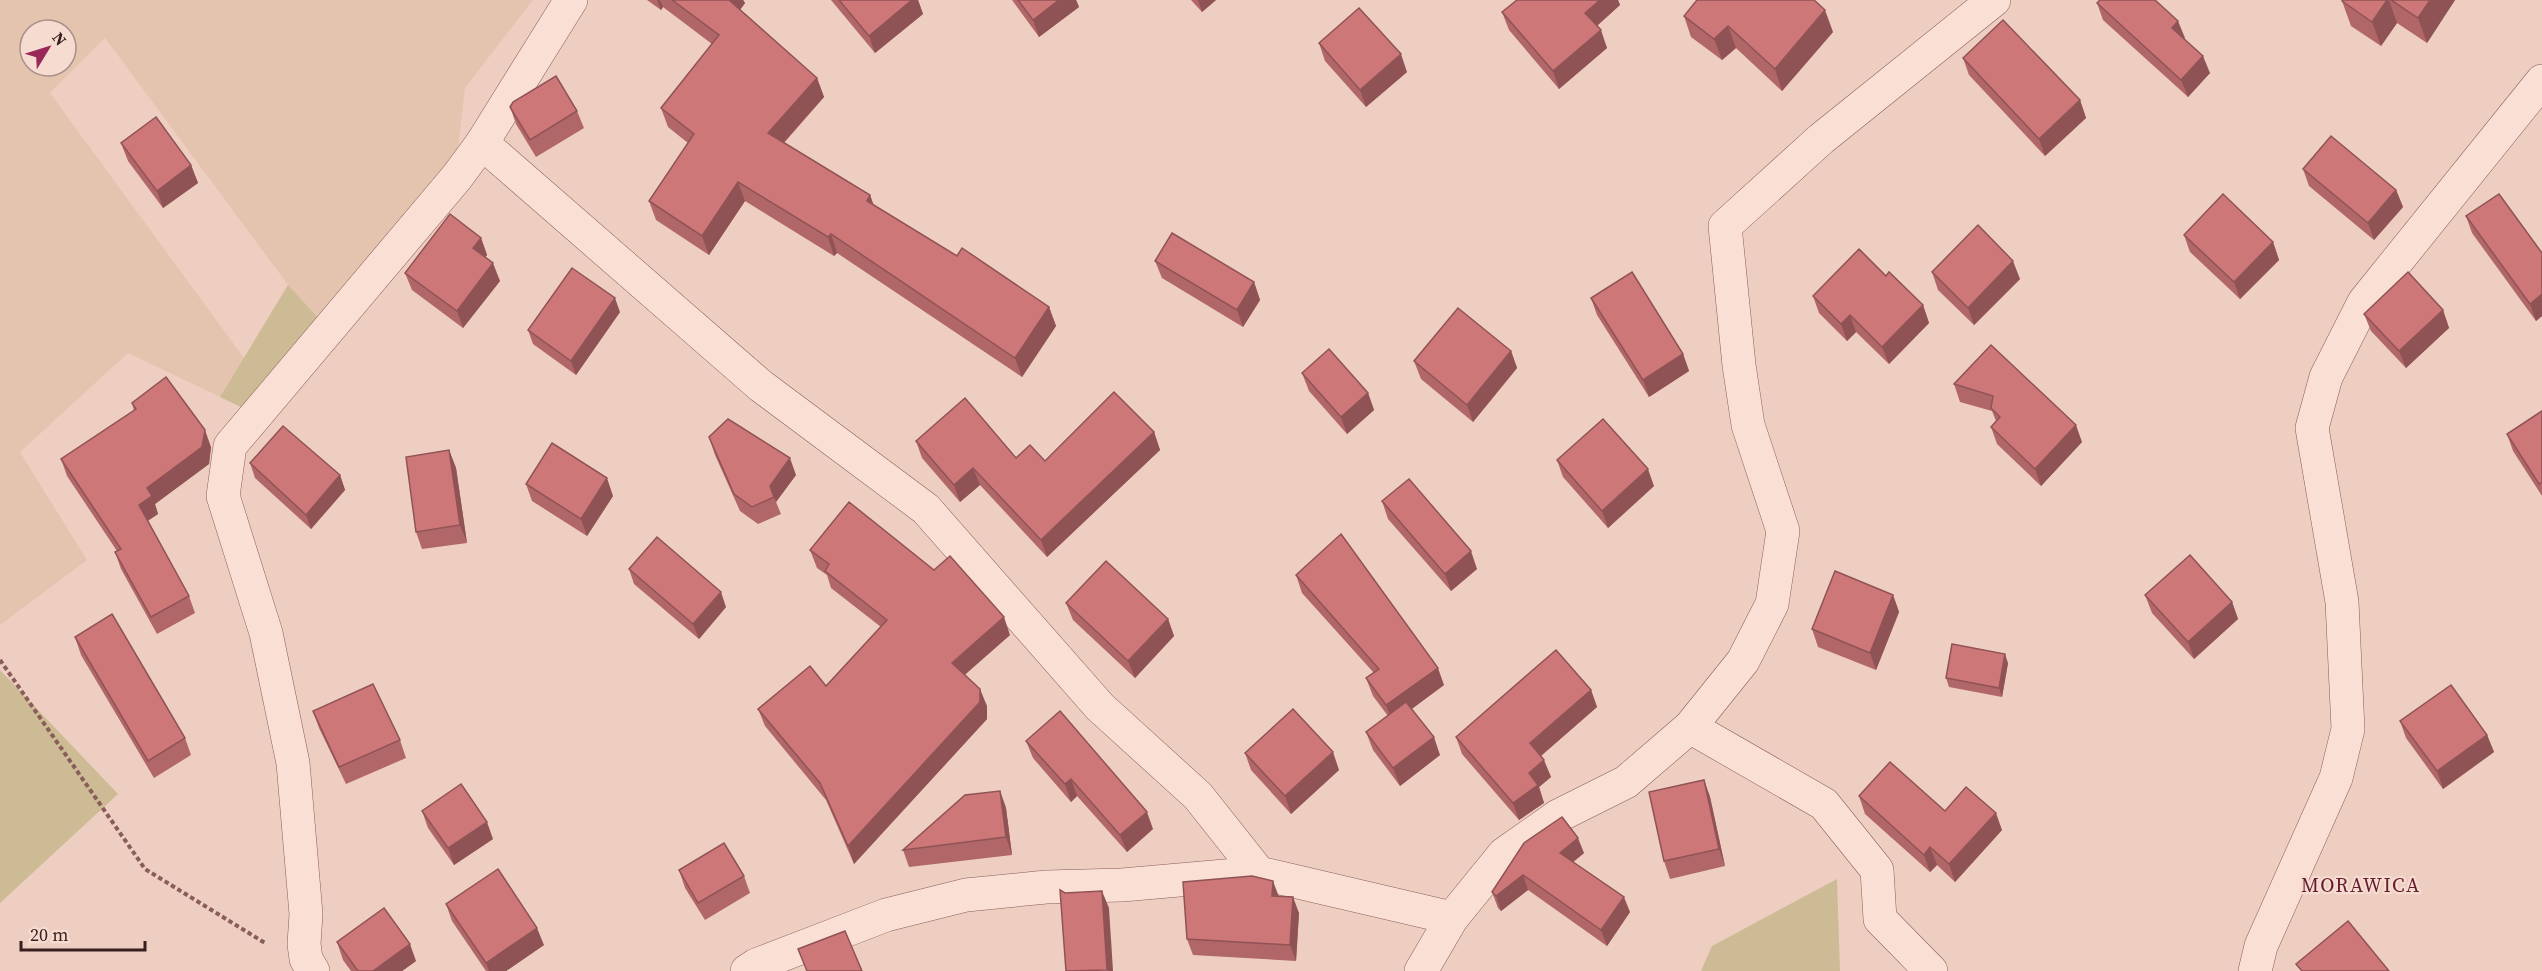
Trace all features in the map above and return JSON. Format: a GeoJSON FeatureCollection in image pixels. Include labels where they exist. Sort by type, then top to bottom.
{"type":"FeatureCollection","features":[{"type":"Feature","properties":{"kind":"street"},"geometry":{"type":"LineString","coordinates":[[309,965],[304,944],[306,914],[292,764],[266,633],[223,496],[230,446],[457,177],[482,143],[571,0]]}},
{"type":"Feature","properties":{"kind":"street"},"geometry":{"type":"LineString","coordinates":[[1421,971],[1452,918],[1504,854],[1558,816],[1626,783],[1690,727],[1743,661],[1772,604],[1783,531],[1748,425],[1725,226],[1821,139],[1994,0]]}},
{"type":"Feature","properties":{"kind":"street"},"geometry":{"type":"LineString","coordinates":[[2255,971],[2261,946],[2336,778],[2348,729],[2342,602],[2312,428],[2325,377],[2364,302],[2542,81]]}},
{"type":"Feature","properties":{"kind":"street"},"geometry":{"type":"LineString","coordinates":[[482,143],[761,386],[926,509],[1100,707],[1198,796],[1259,873]]}},
{"type":"Feature","properties":{"kind":"street"},"geometry":{"type":"LineString","coordinates":[[1690,727],[1824,804],[1877,870],[1880,919],[1931,971]]}},
{"type":"Feature","properties":{"kind":"street"},"geometry":{"type":"LineString","coordinates":[[747,971],[756,965],[886,915],[966,895],[1259,873],[1452,918]]}},
{"type":"Feature","properties":{"kind":"path"},"geometry":{"type":"LineString","coordinates":[[0,660],[145,868],[265,943],[309,965]]}},
{"type":"Feature","properties":{"kind":"shaded area"},"geometry":{"type":"Polygon","coordinates":[[[0,0],[533,0],[465,88],[458,149],[324,324],[288,285],[105,38],[78,65],[78,18],[18,18],[18,78],[65,78],[50,93],[244,358],[220,397],[128,353],[20,452],[87,560],[0,625],[0,0]]]}},
{"type":"Feature","properties":{"kind":"shaded area"},"geometry":{"type":"Polygon","coordinates":[[[288,285],[324,324],[249,411],[220,397],[288,285]]]}},
{"type":"Feature","properties":{"kind":"shaded area"},"geometry":{"type":"Polygon","coordinates":[[[0,670],[118,794],[0,903],[0,670]]]}},
{"type":"Feature","properties":{"kind":"shaded area"},"geometry":{"type":"Polygon","coordinates":[[[1837,879],[1840,971],[1701,971],[1712,946],[1837,879]]]}},
{"type":"Feature","properties":{"kind":"building"},"geometry":{"type":"Polygon","coordinates":[[[672,0],[729,0],[817,78],[768,133],[870,195],[867,201],[957,256],[962,248],[1049,307],[1015,358],[831,234],[828,237],[738,182],[702,236],[649,201],[694,134],[661,108],[719,35],[672,0]]]}},
{"type":"Feature","properties":{"kind":"building"},"geometry":{"type":"Polygon","coordinates":[[[839,0],[912,0],[869,36],[839,0]]]}},
{"type":"Feature","properties":{"kind":"building"},"geometry":{"type":"Polygon","coordinates":[[[1018,0],[1059,0],[1033,20],[1018,0]]]}},
{"type":"Feature","properties":{"kind":"building"},"geometry":{"type":"Polygon","coordinates":[[[1517,0],[1600,0],[1585,13],[1601,30],[1553,71],[1502,12],[1517,0]]]}},
{"type":"Feature","properties":{"kind":"building"},"geometry":{"type":"Polygon","coordinates":[[[1697,0],[1814,0],[1825,10],[1775,69],[1728,26],[1714,39],[1684,16],[1697,0]]]}},
{"type":"Feature","properties":{"kind":"building"},"geometry":{"type":"Polygon","coordinates":[[[2100,0],[2155,0],[2178,21],[2172,28],[2203,56],[2181,80],[2097,3],[2100,0]]]}},
{"type":"Feature","properties":{"kind":"building"},"geometry":{"type":"Polygon","coordinates":[[[2343,0],[2387,0],[2372,22],[2343,0]]]}},
{"type":"Feature","properties":{"kind":"building"},"geometry":{"type":"Polygon","coordinates":[[[2391,0],[2430,0],[2418,18],[2391,0]]]}},
{"type":"Feature","properties":{"kind":"building"},"geometry":{"type":"Polygon","coordinates":[[[1359,8],[1401,54],[1360,90],[1319,43],[1359,8]]]}},
{"type":"Feature","properties":{"kind":"building"},"geometry":{"type":"Polygon","coordinates":[[[2003,20],[2080,100],[2039,139],[1963,58],[2003,20]]]}},
{"type":"Feature","properties":{"kind":"building"},"geometry":{"type":"Polygon","coordinates":[[[556,76],[577,111],[530,140],[510,107],[513,102],[556,76]]]}},
{"type":"Feature","properties":{"kind":"building"},"geometry":{"type":"Polygon","coordinates":[[[156,117],[191,165],[157,191],[121,143],[156,117]]]}},
{"type":"Feature","properties":{"kind":"building"},"geometry":{"type":"Polygon","coordinates":[[[2331,136],[2396,190],[2368,223],[2303,169],[2331,136]]]}},
{"type":"Feature","properties":{"kind":"building"},"geometry":{"type":"Polygon","coordinates":[[[2223,194],[2273,242],[2234,282],[2184,235],[2223,194]]]}},
{"type":"Feature","properties":{"kind":"building"},"geometry":{"type":"Polygon","coordinates":[[[2499,194],[2542,253],[2542,294],[2530,304],[2466,216],[2499,194]]]}},
{"type":"Feature","properties":{"kind":"building"},"geometry":{"type":"Polygon","coordinates":[[[450,214],[481,238],[473,248],[493,263],[457,311],[405,273],[450,214]]]}},
{"type":"Feature","properties":{"kind":"building"},"geometry":{"type":"Polygon","coordinates":[[[1978,225],[2013,261],[1968,308],[1932,272],[1978,225]]]}},
{"type":"Feature","properties":{"kind":"building"},"geometry":{"type":"Polygon","coordinates":[[[1172,233],[1254,282],[1237,310],[1155,261],[1172,233]]]}},
{"type":"Feature","properties":{"kind":"building"},"geometry":{"type":"Polygon","coordinates":[[[1859,249],[1886,276],[1889,272],[1923,305],[1882,347],[1850,315],[1841,324],[1813,296],[1859,249]]]}},
{"type":"Feature","properties":{"kind":"building"},"geometry":{"type":"Polygon","coordinates":[[[572,268],[615,298],[571,361],[528,330],[572,268]]]}},
{"type":"Feature","properties":{"kind":"building"},"geometry":{"type":"Polygon","coordinates":[[[1632,272],[1683,354],[1643,380],[1591,298],[1632,272]]]}},
{"type":"Feature","properties":{"kind":"building"},"geometry":{"type":"Polygon","coordinates":[[[2408,272],[2443,310],[2399,351],[2364,314],[2408,272]]]}},
{"type":"Feature","properties":{"kind":"building"},"geometry":{"type":"Polygon","coordinates":[[[1458,308],[1511,351],[1467,405],[1414,361],[1458,308]]]}},
{"type":"Feature","properties":{"kind":"building"},"geometry":{"type":"Polygon","coordinates":[[[1991,345],[2076,425],[2035,469],[1991,427],[2000,417],[1991,408],[1993,396],[1954,384],[1991,345]]]}},
{"type":"Feature","properties":{"kind":"building"},"geometry":{"type":"Polygon","coordinates":[[[1329,349],[1368,393],[1341,417],[1302,373],[1329,349]]]}},
{"type":"Feature","properties":{"kind":"building"},"geometry":{"type":"Polygon","coordinates":[[[166,377],[205,430],[202,447],[147,488],[152,496],[139,505],[189,596],[151,617],[115,552],[121,549],[61,459],[136,409],[132,403],[166,377]]]}},
{"type":"Feature","properties":{"kind":"building"},"geometry":{"type":"Polygon","coordinates":[[[1114,392],[1154,432],[1041,540],[973,468],[954,485],[916,441],[965,398],[1016,458],[1030,445],[1045,461],[1114,392]]]}},
{"type":"Feature","properties":{"kind":"building"},"geometry":{"type":"Polygon","coordinates":[[[2542,411],[2542,482],[2539,484],[2507,434],[2542,411]]]}},
{"type":"Feature","properties":{"kind":"building"},"geometry":{"type":"Polygon","coordinates":[[[728,419],[790,458],[770,486],[774,497],[752,507],[734,494],[709,437],[728,419]]]}},
{"type":"Feature","properties":{"kind":"building"},"geometry":{"type":"Polygon","coordinates":[[[1603,419],[1648,469],[1602,511],[1557,460],[1603,419]]]}},
{"type":"Feature","properties":{"kind":"building"},"geometry":{"type":"Polygon","coordinates":[[[283,426],[340,475],[306,515],[250,463],[283,426]]]}},
{"type":"Feature","properties":{"kind":"building"},"geometry":{"type":"Polygon","coordinates":[[[552,443],[607,478],[581,519],[526,484],[552,443]]]}},
{"type":"Feature","properties":{"kind":"building"},"geometry":{"type":"Polygon","coordinates":[[[449,450],[460,525],[416,532],[406,457],[449,450]]]}},
{"type":"Feature","properties":{"kind":"building"},"geometry":{"type":"Polygon","coordinates":[[[1409,479],[1471,551],[1445,574],[1382,501],[1409,479]]]}},
{"type":"Feature","properties":{"kind":"building"},"geometry":{"type":"Polygon","coordinates":[[[849,502],[934,570],[950,556],[1004,617],[952,663],[980,689],[980,702],[848,846],[820,783],[758,709],[810,666],[826,686],[887,620],[825,571],[829,564],[810,550],[849,502]]]}},
{"type":"Feature","properties":{"kind":"building"},"geometry":{"type":"Polygon","coordinates":[[[1341,534],[1438,668],[1386,705],[1366,678],[1379,669],[1296,575],[1341,534]]]}},
{"type":"Feature","properties":{"kind":"building"},"geometry":{"type":"Polygon","coordinates":[[[657,537],[721,592],[693,624],[629,569],[657,537]]]}},
{"type":"Feature","properties":{"kind":"building"},"geometry":{"type":"Polygon","coordinates":[[[2190,555],[2232,602],[2188,642],[2145,595],[2190,555]]]}},
{"type":"Feature","properties":{"kind":"building"},"geometry":{"type":"Polygon","coordinates":[[[1106,561],[1168,619],[1128,661],[1066,603],[1106,561]]]}},
{"type":"Feature","properties":{"kind":"building"},"geometry":{"type":"Polygon","coordinates":[[[1835,571],[1893,595],[1870,653],[1812,629],[1835,571]]]}},
{"type":"Feature","properties":{"kind":"building"},"geometry":{"type":"Polygon","coordinates":[[[112,614],[185,738],[148,761],[75,637],[112,614]]]}},
{"type":"Feature","properties":{"kind":"building"},"geometry":{"type":"Polygon","coordinates":[[[1952,644],[2005,654],[1999,688],[1946,678],[1952,644]]]}},
{"type":"Feature","properties":{"kind":"building"},"geometry":{"type":"Polygon","coordinates":[[[1556,650],[1591,690],[1530,743],[1544,760],[1529,773],[1538,785],[1513,803],[1456,737],[1556,650]]]}},
{"type":"Feature","properties":{"kind":"building"},"geometry":{"type":"Polygon","coordinates":[[[373,684],[400,740],[339,767],[313,711],[373,684]]]}},
{"type":"Feature","properties":{"kind":"building"},"geometry":{"type":"Polygon","coordinates":[[[2451,685],[2487,735],[2437,771],[2400,721],[2451,685]]]}},
{"type":"Feature","properties":{"kind":"building"},"geometry":{"type":"Polygon","coordinates":[[[1406,702],[1434,737],[1393,768],[1366,732],[1406,702]]]}},
{"type":"Feature","properties":{"kind":"building"},"geometry":{"type":"Polygon","coordinates":[[[1293,709],[1333,752],[1285,796],[1245,753],[1293,709]]]}},
{"type":"Feature","properties":{"kind":"building"},"geometry":{"type":"Polygon","coordinates":[[[1060,711],[1147,812],[1120,835],[1071,779],[1065,784],[1026,741],[1060,711]]]}},
{"type":"Feature","properties":{"kind":"building"},"geometry":{"type":"Polygon","coordinates":[[[1890,762],[1945,811],[1966,787],[1996,813],[1949,864],[1930,847],[1924,855],[1859,796],[1890,762]]]}},
{"type":"Feature","properties":{"kind":"building"},"geometry":{"type":"Polygon","coordinates":[[[1704,780],[1719,849],[1664,861],[1649,792],[1704,780]]]}},
{"type":"Feature","properties":{"kind":"building"},"geometry":{"type":"Polygon","coordinates":[[[461,784],[487,822],[448,848],[422,811],[461,784]]]}},
{"type":"Feature","properties":{"kind":"building"},"geometry":{"type":"Polygon","coordinates":[[[1000,791],[1006,837],[903,850],[965,795],[1000,791]]]}},
{"type":"Feature","properties":{"kind":"building"},"geometry":{"type":"Polygon","coordinates":[[[1562,817],[1578,838],[1560,853],[1624,897],[1601,930],[1523,875],[1496,896],[1492,892],[1524,843],[1562,817]]]}},
{"type":"Feature","properties":{"kind":"building"},"geometry":{"type":"Polygon","coordinates":[[[724,843],[744,876],[698,903],[679,870],[724,843]]]}},
{"type":"Feature","properties":{"kind":"building"},"geometry":{"type":"Polygon","coordinates":[[[498,869],[537,928],[486,963],[446,904],[498,869]]]}},
{"type":"Feature","properties":{"kind":"building"},"geometry":{"type":"Polygon","coordinates":[[[1252,876],[1273,881],[1272,896],[1293,897],[1290,945],[1187,939],[1183,882],[1252,876]]]}},
{"type":"Feature","properties":{"kind":"building"},"geometry":{"type":"Polygon","coordinates":[[[1060,890],[1065,893],[1102,891],[1107,970],[1066,971],[1060,890]]]}},
{"type":"Feature","properties":{"kind":"building"},"geometry":{"type":"Polygon","coordinates":[[[384,908],[410,944],[373,971],[358,971],[337,942],[384,908]]]}},
{"type":"Feature","properties":{"kind":"building"},"geometry":{"type":"Polygon","coordinates":[[[2348,921],[2389,971],[2302,971],[2296,964],[2348,921]]]}},
{"type":"Feature","properties":{"kind":"building"},"geometry":{"type":"Polygon","coordinates":[[[845,931],[862,971],[807,971],[798,949],[845,931]]]}},
{"type":"Feature","properties":{"kind":"district","name":"MORAWICA"},"geometry":{"type":"Point","coordinates":[2361,885]}}]}
